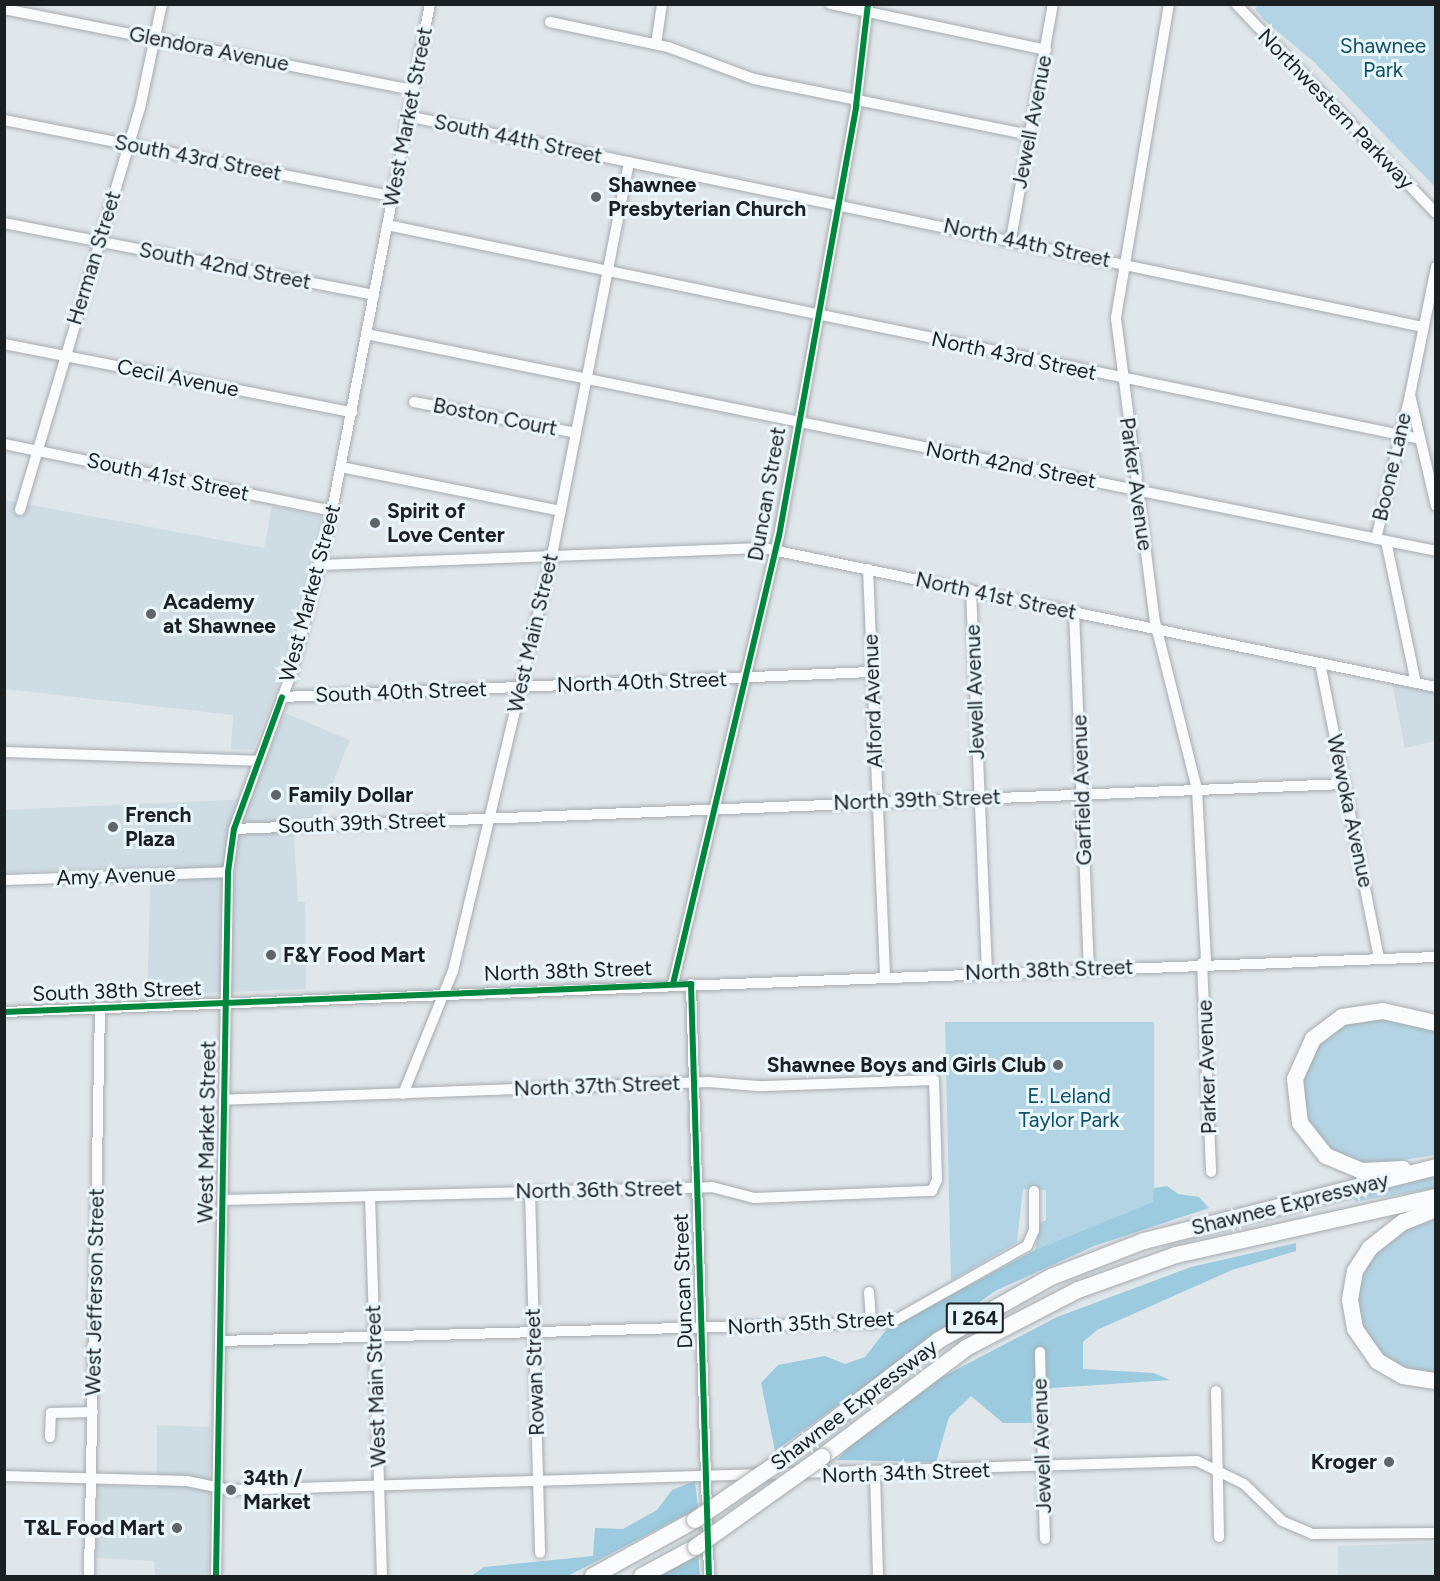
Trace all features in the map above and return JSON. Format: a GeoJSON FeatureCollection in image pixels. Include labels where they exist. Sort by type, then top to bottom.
{"type":"FeatureCollection","features":[{"type":"Feature","properties":{"kind":"highway"},"geometry":{"type":"LineString","coordinates":[[1419,1172],[1362,1171],[1326,1156],[1300,1123],[1295,1078],[1312,1039],[1342,1017],[1383,1011],[1436,1023]]}},
{"type":"Feature","properties":{"kind":"highway","name":"Shawnee Expressway"},"geometry":{"type":"LineString","coordinates":[[593,1576],[695,1520],[779,1462],[939,1340],[1052,1277],[1144,1241],[1436,1167]]}},
{"type":"Feature","properties":{"kind":"highway","name":"Shawnee Expressway"},"geometry":{"type":"LineString","coordinates":[[642,1576],[696,1546],[822,1457],[966,1348],[1078,1290],[1187,1252],[1436,1197]]}},
{"type":"Feature","properties":{"kind":"highway"},"geometry":{"type":"LineString","coordinates":[[1436,1209],[1403,1222],[1370,1248],[1356,1272],[1350,1300],[1355,1329],[1377,1361],[1403,1376],[1436,1381]]}},
{"type":"Feature","properties":{"kind":"street","name":"Herman Street"},"geometry":{"type":"LineString","coordinates":[[20,510],[34,450],[129,144],[162,4]]}},
{"type":"Feature","properties":{"kind":"street","name":"West Market Street"},"geometry":{"type":"LineString","coordinates":[[216,1576],[228,872],[234,829],[282,698],[332,511],[430,4]]}},
{"type":"Feature","properties":{"kind":"street"},"geometry":{"type":"LineString","coordinates":[[656,44],[662,4]]}},
{"type":"Feature","properties":{"kind":"street"},"geometry":{"type":"LineString","coordinates":[[830,4],[867,9],[1046,50]]}},
{"type":"Feature","properties":{"kind":"street","name":"Jewell Avenue"},"geometry":{"type":"LineString","coordinates":[[1011,239],[1053,4]]}},
{"type":"Feature","properties":{"kind":"street","name":"Parker Avenue"},"geometry":{"type":"LineString","coordinates":[[1169,4],[1122,262],[1116,318],[1137,490],[1159,630],[1197,789],[1211,1172]]}},
{"type":"Feature","properties":{"kind":"street","name":"Northwestern Parkway"},"geometry":{"type":"LineString","coordinates":[[1236,4],[1436,213]]}},
{"type":"Feature","properties":{"kind":"street","name":"Glendora Avenue"},"geometry":{"type":"LineString","coordinates":[[4,9],[412,90]]}},
{"type":"Feature","properties":{"kind":"street","name":"Duncan Street"},"geometry":{"type":"LineString","coordinates":[[673,984],[776,549],[815,314],[856,102],[867,9]]}},
{"type":"Feature","properties":{"kind":"street"},"geometry":{"type":"LineString","coordinates":[[550,22],[656,44],[754,79],[856,102],[1030,135]]}},
{"type":"Feature","properties":{"kind":"street","name":"South 44th Street"},"geometry":{"type":"LineString","coordinates":[[407,116],[629,162]]}},
{"type":"Feature","properties":{"kind":"street","name":"South 43rd Street"},"geometry":{"type":"LineString","coordinates":[[4,120],[392,196]]}},
{"type":"Feature","properties":{"kind":"street","name":"North 44th Street"},"geometry":{"type":"LineString","coordinates":[[629,162],[1122,262],[1423,327]]}},
{"type":"Feature","properties":{"kind":"street","name":"West Main Street"},"geometry":{"type":"LineString","coordinates":[[403,1094],[447,992],[490,818],[552,555],[629,162]]}},
{"type":"Feature","properties":{"kind":"street","name":"South 42nd Street"},"geometry":{"type":"LineString","coordinates":[[4,223],[374,295]]}},
{"type":"Feature","properties":{"kind":"street"},"geometry":{"type":"LineString","coordinates":[[387,225],[608,271]]}},
{"type":"Feature","properties":{"kind":"street","name":"Boone Lane"},"geometry":{"type":"LineString","coordinates":[[1416,683],[1381,540],[1397,435],[1410,396],[1436,267]]}},
{"type":"Feature","properties":{"kind":"street","name":"North 43rd Street"},"geometry":{"type":"LineString","coordinates":[[608,271],[1420,439]]}},
{"type":"Feature","properties":{"kind":"street"},"geometry":{"type":"LineString","coordinates":[[366,334],[587,378]]}},
{"type":"Feature","properties":{"kind":"street","name":"Cecil Avenue"},"geometry":{"type":"LineString","coordinates":[[4,344],[352,412]]}},
{"type":"Feature","properties":{"kind":"street","name":"North 42nd Street"},"geometry":{"type":"LineString","coordinates":[[587,378],[1436,551]]}},
{"type":"Feature","properties":{"kind":"street"},"geometry":{"type":"LineString","coordinates":[[1410,396],[1436,506]]}},
{"type":"Feature","properties":{"kind":"street","name":"Boston Court"},"geometry":{"type":"LineString","coordinates":[[414,402],[576,433]]}},
{"type":"Feature","properties":{"kind":"street","name":"South 41st Street"},"geometry":{"type":"LineString","coordinates":[[4,444],[332,511]]}},
{"type":"Feature","properties":{"kind":"street"},"geometry":{"type":"LineString","coordinates":[[341,467],[561,511]]}},
{"type":"Feature","properties":{"kind":"street","name":"North 41st Street"},"geometry":{"type":"LineString","coordinates":[[552,555],[776,549],[1436,687]]}},
{"type":"Feature","properties":{"kind":"street"},"geometry":{"type":"LineString","coordinates":[[319,565],[552,555]]}},
{"type":"Feature","properties":{"kind":"street","name":"Alford Avenue"},"geometry":{"type":"LineString","coordinates":[[868,569],[885,977]]}},
{"type":"Feature","properties":{"kind":"street","name":"Jewell Avenue"},"geometry":{"type":"LineString","coordinates":[[971,590],[987,973]]}},
{"type":"Feature","properties":{"kind":"street","name":"Garfield Avenue"},"geometry":{"type":"LineString","coordinates":[[1074,612],[1089,969]]}},
{"type":"Feature","properties":{"kind":"street","name":"Wewoka Avenue"},"geometry":{"type":"LineString","coordinates":[[1320,663],[1379,958]]}},
{"type":"Feature","properties":{"kind":"street","name":"North 40th Street"},"geometry":{"type":"LineString","coordinates":[[520,687],[872,672]]}},
{"type":"Feature","properties":{"kind":"street","name":"South 40th Street"},"geometry":{"type":"LineString","coordinates":[[282,698],[520,687]]}},
{"type":"Feature","properties":{"kind":"street"},"geometry":{"type":"LineString","coordinates":[[4,752],[259,761]]}},
{"type":"Feature","properties":{"kind":"street","name":"North 39th Street"},"geometry":{"type":"LineString","coordinates":[[490,818],[1344,784]]}},
{"type":"Feature","properties":{"kind":"street","name":"South 39th Street"},"geometry":{"type":"LineString","coordinates":[[234,829],[490,818]]}},
{"type":"Feature","properties":{"kind":"street","name":"Amy Avenue"},"geometry":{"type":"LineString","coordinates":[[4,880],[228,872]]}},
{"type":"Feature","properties":{"kind":"street","name":"North 38th Street"},"geometry":{"type":"LineString","coordinates":[[447,992],[1089,969],[1204,962],[1436,957]]}},
{"type":"Feature","properties":{"kind":"street","name":"Duncan Street"},"geometry":{"type":"LineString","coordinates":[[691,984],[709,1576]]}},
{"type":"Feature","properties":{"kind":"street","name":"South 38th Street"},"geometry":{"type":"LineString","coordinates":[[4,1012],[447,992]]}},
{"type":"Feature","properties":{"kind":"street","name":"West Jefferson Street"},"geometry":{"type":"LineString","coordinates":[[90,1576],[100,1008]]}},
{"type":"Feature","properties":{"kind":"street","name":"North 37th Street"},"geometry":{"type":"LineString","coordinates":[[224,1100],[694,1083],[758,1086],[934,1080],[934,1191]]}},
{"type":"Feature","properties":{"kind":"street","name":"North 36th Street"},"geometry":{"type":"LineString","coordinates":[[223,1200],[697,1187],[754,1198],[934,1191]]}},
{"type":"Feature","properties":{"kind":"street","name":"Rowan Street"},"geometry":{"type":"LineString","coordinates":[[530,1191],[540,1553]]}},
{"type":"Feature","properties":{"kind":"street","name":"North 35th Street"},"geometry":{"type":"LineString","coordinates":[[220,1341],[871,1324],[908,1318],[1027,1246],[1034,1230],[1034,1191]]}},
{"type":"Feature","properties":{"kind":"street","name":"West Main Street"},"geometry":{"type":"LineString","coordinates":[[370,1196],[382,1576]]}},
{"type":"Feature","properties":{"kind":"street"},"geometry":{"type":"LineString","coordinates":[[869,1292],[871,1324]]}},
{"type":"Feature","properties":{"kind":"street","name":"Jewell Avenue"},"geometry":{"type":"LineString","coordinates":[[1040,1352],[1045,1539]]}},
{"type":"Feature","properties":{"kind":"street"},"geometry":{"type":"LineString","coordinates":[[1216,1391],[1219,1537]]}},
{"type":"Feature","properties":{"kind":"street"},"geometry":{"type":"LineString","coordinates":[[50,1437],[51,1413],[93,1412]]}},
{"type":"Feature","properties":{"kind":"street","name":"North 34th Street"},"geometry":{"type":"LineString","coordinates":[[4,1476],[187,1480],[218,1487],[379,1487],[1043,1469],[1197,1461],[1217,1467]]}},
{"type":"Feature","properties":{"kind":"street"},"geometry":{"type":"LineString","coordinates":[[1217,1467],[1244,1484],[1282,1521],[1312,1534],[1436,1533]]}},
{"type":"Feature","properties":{"kind":"street"},"geometry":{"type":"LineString","coordinates":[[875,1473],[878,1576]]}},
{"type":"Feature","properties":{"kind":"shaded area","name":"Academy at Shawnee"},"geometry":{"type":"Polygon","coordinates":[[[4,500],[264,548],[272,506],[323,517],[280,680],[253,750],[231,749],[233,715],[5,689],[4,500]]]}},
{"type":"Feature","properties":{"kind":"shaded area"},"geometry":{"type":"Polygon","coordinates":[[[1392,684],[1435,692],[1435,741],[1405,748],[1392,684]]]}},
{"type":"Feature","properties":{"kind":"shaded area"},"geometry":{"type":"Polygon","coordinates":[[[285,713],[350,740],[319,817],[293,820],[298,902],[305,902],[306,989],[147,995],[151,867],[5,872],[4,810],[249,799],[285,713]]]}},
{"type":"Feature","properties":{"kind":"shaded area"},"geometry":{"type":"Polygon","coordinates":[[[1167,1186],[1178,1194],[1199,1197],[1209,1208],[1094,1246],[995,1291],[775,1451],[761,1383],[778,1365],[825,1356],[845,1364],[865,1357],[886,1330],[1035,1250],[1153,1202],[1154,1188],[1167,1186]]]}},
{"type":"Feature","properties":{"kind":"shaded area"},"geometry":{"type":"Polygon","coordinates":[[[1296,1243],[1296,1251],[1232,1270],[1097,1330],[1083,1342],[1083,1369],[1154,1373],[1170,1380],[1052,1388],[1031,1398],[1032,1423],[1003,1423],[971,1396],[949,1417],[936,1462],[837,1460],[859,1437],[942,1377],[1057,1317],[1191,1267],[1296,1243]]]}},
{"type":"Feature","properties":{"kind":"shaded area"},"geometry":{"type":"Polygon","coordinates":[[[157,1425],[210,1427],[208,1576],[155,1576],[154,1561],[96,1558],[98,1485],[157,1488],[157,1425]]]}},
{"type":"Feature","properties":{"kind":"shaded area"},"geometry":{"type":"Polygon","coordinates":[[[695,1481],[698,1508],[568,1576],[471,1576],[484,1567],[593,1556],[595,1528],[623,1529],[657,1510],[672,1490],[695,1481]]]}},
{"type":"Feature","properties":{"kind":"shaded area"},"geometry":{"type":"Polygon","coordinates":[[[1435,1543],[1435,1576],[1338,1576],[1338,1546],[1435,1543]]]}},
{"type":"Feature","properties":{"kind":"shaded area"},"geometry":{"type":"Polygon","coordinates":[[[698,1555],[700,1576],[654,1576],[698,1555]]]}},
{"type":"Feature","properties":{"kind":"green space","name":"Shawnee Park"},"geometry":{"type":"Polygon","coordinates":[[[1259,4],[1435,5],[1435,187],[1314,62],[1265,21],[1255,9],[1259,4]]]}},
{"type":"Feature","properties":{"kind":"green space"},"geometry":{"type":"Polygon","coordinates":[[[1401,1017],[1435,1028],[1435,1155],[1369,1165],[1333,1153],[1307,1124],[1301,1069],[1335,1024],[1401,1017]]]}},
{"type":"Feature","properties":{"kind":"green space","name":"E. Leland Taylor Park"},"geometry":{"type":"Polygon","coordinates":[[[945,1022],[1154,1022],[1154,1202],[1035,1250],[1040,1223],[1046,1220],[1046,1190],[1023,1189],[1017,1242],[951,1281],[945,1022]]]}},
{"type":"Feature","properties":{"kind":"green space"},"geometry":{"type":"Polygon","coordinates":[[[1435,1174],[1435,1188],[1355,1202],[1354,1195],[1435,1174]]]}},
{"type":"Feature","properties":{"kind":"green space"},"geometry":{"type":"Polygon","coordinates":[[[1435,1211],[1435,1375],[1410,1372],[1375,1351],[1355,1310],[1366,1258],[1418,1218],[1435,1211]]]}},
{"type":"Feature","properties":{"kind":"cycle path"},"geometry":{"type":"LineString","coordinates":[[673,984],[779,536],[856,106],[868,4]]}},
{"type":"Feature","properties":{"kind":"cycle path"},"geometry":{"type":"LineString","coordinates":[[216,1576],[228,872],[234,829],[282,697]]}},
{"type":"Feature","properties":{"kind":"cycle path"},"geometry":{"type":"LineString","coordinates":[[4,1012],[691,984],[709,1576]]}},
{"type":"Feature","properties":{"kind":"place","name":"Shawnee Presbyterian Church"},"geometry":{"type":"Point","coordinates":[596,197]}},
{"type":"Feature","properties":{"kind":"place","name":"Spirit of Love Center"},"geometry":{"type":"Point","coordinates":[375,523]}},
{"type":"Feature","properties":{"kind":"place","name":"Academy at Shawnee"},"geometry":{"type":"Point","coordinates":[151,614]}},
{"type":"Feature","properties":{"kind":"place","name":"Family Dollar"},"geometry":{"type":"Point","coordinates":[276,795]}},
{"type":"Feature","properties":{"kind":"place","name":"French Plaza"},"geometry":{"type":"Point","coordinates":[113,827]}},
{"type":"Feature","properties":{"kind":"place","name":"F&Y Food Mart"},"geometry":{"type":"Point","coordinates":[271,955]}},
{"type":"Feature","properties":{"kind":"place","name":"Shawnee Boys and Girls Club"},"geometry":{"type":"Point","coordinates":[1058,1065]}},
{"type":"Feature","properties":{"kind":"place","name":"Kroger"},"geometry":{"type":"Point","coordinates":[1389,1462]}},
{"type":"Feature","properties":{"kind":"place","name":"34th / Market"},"geometry":{"type":"Point","coordinates":[231,1490]}},
{"type":"Feature","properties":{"kind":"place","name":"T&L Food Mart"},"geometry":{"type":"Point","coordinates":[177,1528]}}]}
